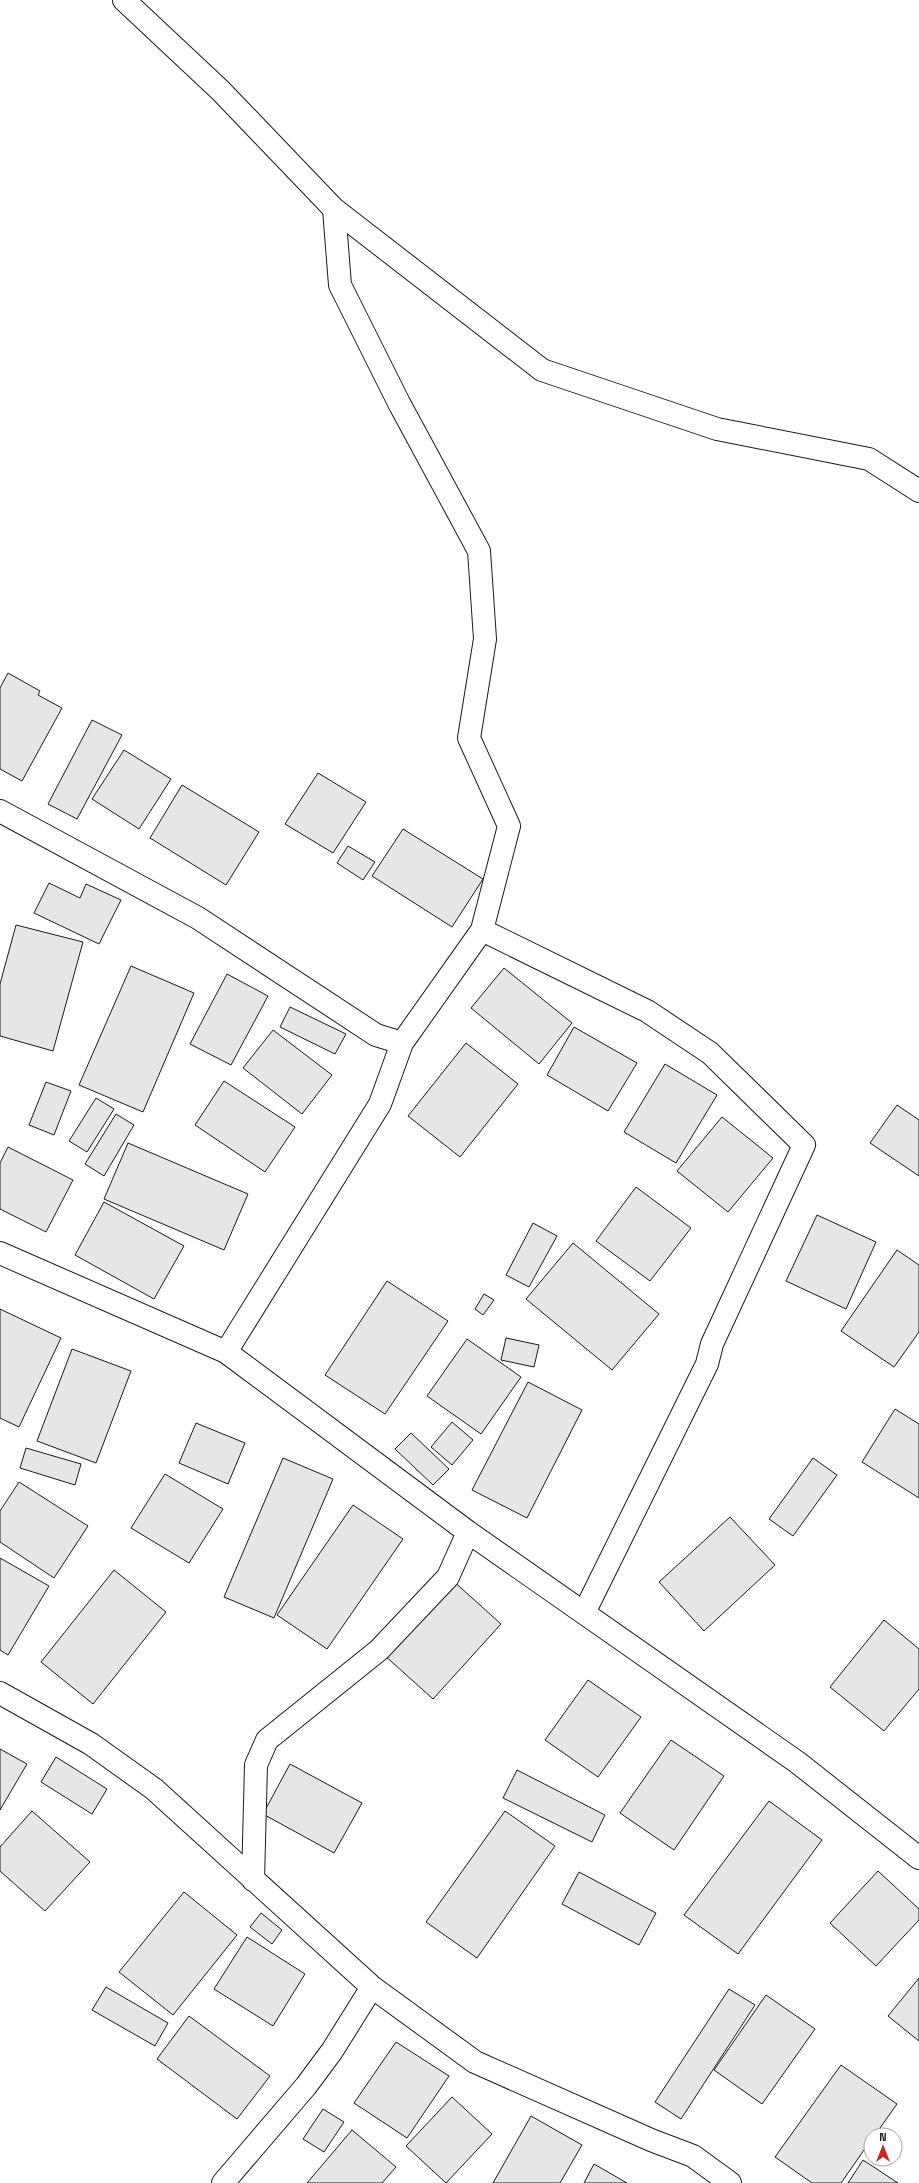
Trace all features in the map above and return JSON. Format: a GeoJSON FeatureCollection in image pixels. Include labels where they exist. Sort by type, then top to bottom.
{"type":"FeatureCollection","features":[{"type":"Feature","properties":{"kind":"street"},"geometry":{"type":"LineString","coordinates":[[124,0],[221,91],[334,209],[542,370],[717,429],[869,459],[919,491]]}},
{"type":"Feature","properties":{"kind":"street"},"geometry":{"type":"LineString","coordinates":[[226,1352],[380,1104],[402,1043],[482,930],[508,826],[469,738],[485,640],[479,551],[400,403],[340,285],[334,209]]}},
{"type":"Feature","properties":{"kind":"street"},"geometry":{"type":"LineString","coordinates":[[0,810],[198,918],[376,1035],[402,1043]]}},
{"type":"Feature","properties":{"kind":"street"},"geometry":{"type":"LineString","coordinates":[[482,930],[647,1011],[710,1052],[804,1145],[712,1344],[707,1364],[584,1613]]}},
{"type":"Feature","properties":{"kind":"street"},"geometry":{"type":"LineString","coordinates":[[0,1253],[226,1352],[468,1532],[797,1762],[919,1858]]}},
{"type":"Feature","properties":{"kind":"street"},"geometry":{"type":"LineString","coordinates":[[253,1880],[256,1766],[267,1740],[378,1650],[448,1577],[468,1532]]}},
{"type":"Feature","properties":{"kind":"street"},"geometry":{"type":"LineString","coordinates":[[0,1692],[91,1744],[154,1789],[372,1987],[475,2062],[652,2140],[693,2156],[730,2183]]}},
{"type":"Feature","properties":{"kind":"street"},"geometry":{"type":"LineString","coordinates":[[223,2183],[306,2086],[332,2051],[372,1987]]}},
{"type":"Feature","properties":{"kind":"building"},"geometry":{"type":"Polygon","coordinates":[[[8,673],[40,691],[38,695],[62,708],[22,781],[0,769],[0,688],[8,673]]]}},
{"type":"Feature","properties":{"kind":"building"},"geometry":{"type":"Polygon","coordinates":[[[92,720],[122,735],[77,819],[48,804],[92,720]]]}},
{"type":"Feature","properties":{"kind":"building"},"geometry":{"type":"Polygon","coordinates":[[[124,750],[171,779],[139,829],[92,799],[124,750]]]}},
{"type":"Feature","properties":{"kind":"building"},"geometry":{"type":"Polygon","coordinates":[[[318,773],[366,802],[333,853],[285,824],[318,773]]]}},
{"type":"Feature","properties":{"kind":"building"},"geometry":{"type":"Polygon","coordinates":[[[182,785],[259,832],[226,885],[150,838],[182,785]]]}},
{"type":"Feature","properties":{"kind":"building"},"geometry":{"type":"Polygon","coordinates":[[[403,829],[483,879],[452,927],[372,876],[403,829]]]}},
{"type":"Feature","properties":{"kind":"building"},"geometry":{"type":"Polygon","coordinates":[[[348,846],[375,862],[363,880],[337,863],[348,846]]]}},
{"type":"Feature","properties":{"kind":"building"},"geometry":{"type":"Polygon","coordinates":[[[49,883],[80,898],[86,884],[121,900],[99,944],[34,913],[49,883]]]}},
{"type":"Feature","properties":{"kind":"building"},"geometry":{"type":"Polygon","coordinates":[[[16,925],[83,942],[53,1051],[0,1036],[0,984],[16,925]]]}},
{"type":"Feature","properties":{"kind":"building"},"geometry":{"type":"Polygon","coordinates":[[[131,966],[194,993],[143,1112],[79,1085],[131,966]]]}},
{"type":"Feature","properties":{"kind":"building"},"geometry":{"type":"Polygon","coordinates":[[[504,968],[572,1023],[539,1064],[471,1008],[504,968]]]}},
{"type":"Feature","properties":{"kind":"building"},"geometry":{"type":"Polygon","coordinates":[[[227,974],[268,996],[231,1065],[190,1044],[227,974]]]}},
{"type":"Feature","properties":{"kind":"building"},"geometry":{"type":"Polygon","coordinates":[[[290,1007],[346,1034],[335,1054],[280,1027],[290,1007]]]}},
{"type":"Feature","properties":{"kind":"building"},"geometry":{"type":"Polygon","coordinates":[[[574,1027],[637,1063],[608,1111],[547,1075],[574,1027]]]}},
{"type":"Feature","properties":{"kind":"building"},"geometry":{"type":"Polygon","coordinates":[[[273,1030],[332,1075],[302,1114],[243,1068],[273,1030]]]}},
{"type":"Feature","properties":{"kind":"building"},"geometry":{"type":"Polygon","coordinates":[[[466,1043],[518,1084],[460,1157],[408,1116],[466,1043]]]}},
{"type":"Feature","properties":{"kind":"building"},"geometry":{"type":"Polygon","coordinates":[[[665,1064],[717,1095],[676,1163],[624,1132],[665,1064]]]}},
{"type":"Feature","properties":{"kind":"building"},"geometry":{"type":"Polygon","coordinates":[[[224,1081],[295,1127],[265,1172],[195,1125],[224,1081]]]}},
{"type":"Feature","properties":{"kind":"building"},"geometry":{"type":"Polygon","coordinates":[[[46,1082],[71,1091],[54,1135],[29,1125],[46,1082]]]}},
{"type":"Feature","properties":{"kind":"building"},"geometry":{"type":"Polygon","coordinates":[[[96,1098],[114,1109],[87,1152],[69,1141],[96,1098]]]}},
{"type":"Feature","properties":{"kind":"building"},"geometry":{"type":"Polygon","coordinates":[[[897,1105],[919,1120],[919,1176],[870,1143],[897,1105]]]}},
{"type":"Feature","properties":{"kind":"building"},"geometry":{"type":"Polygon","coordinates":[[[116,1114],[134,1125],[104,1176],[85,1164],[116,1114]]]}},
{"type":"Feature","properties":{"kind":"building"},"geometry":{"type":"Polygon","coordinates":[[[722,1117],[773,1158],[728,1212],[677,1171],[722,1117]]]}},
{"type":"Feature","properties":{"kind":"building"},"geometry":{"type":"Polygon","coordinates":[[[128,1143],[248,1194],[224,1250],[104,1199],[128,1143]]]}},
{"type":"Feature","properties":{"kind":"building"},"geometry":{"type":"Polygon","coordinates":[[[8,1147],[73,1180],[46,1232],[0,1209],[0,1163],[8,1147]]]}},
{"type":"Feature","properties":{"kind":"building"},"geometry":{"type":"Polygon","coordinates":[[[636,1187],[691,1228],[650,1281],[596,1241],[636,1187]]]}},
{"type":"Feature","properties":{"kind":"building"},"geometry":{"type":"Polygon","coordinates":[[[104,1202],[184,1246],[154,1299],[75,1255],[104,1202]]]}},
{"type":"Feature","properties":{"kind":"building"},"geometry":{"type":"Polygon","coordinates":[[[817,1215],[876,1242],[846,1309],[786,1281],[817,1215]]]}},
{"type":"Feature","properties":{"kind":"building"},"geometry":{"type":"Polygon","coordinates":[[[533,1223],[557,1236],[529,1287],[506,1275],[533,1223]]]}},
{"type":"Feature","properties":{"kind":"building"},"geometry":{"type":"Polygon","coordinates":[[[573,1243],[659,1314],[612,1370],[526,1299],[573,1243]]]}},
{"type":"Feature","properties":{"kind":"building"},"geometry":{"type":"Polygon","coordinates":[[[897,1250],[919,1265],[919,1332],[894,1367],[841,1331],[897,1250]]]}},
{"type":"Feature","properties":{"kind":"building"},"geometry":{"type":"Polygon","coordinates":[[[387,1281],[448,1321],[385,1414],[325,1375],[387,1281]]]}},
{"type":"Feature","properties":{"kind":"building"},"geometry":{"type":"Polygon","coordinates":[[[484,1294],[494,1300],[483,1315],[475,1309],[484,1294]]]}},
{"type":"Feature","properties":{"kind":"building"},"geometry":{"type":"Polygon","coordinates":[[[0,1309],[61,1338],[19,1427],[0,1418],[0,1309]]]}},
{"type":"Feature","properties":{"kind":"building"},"geometry":{"type":"Polygon","coordinates":[[[506,1338],[539,1345],[534,1367],[501,1360],[506,1338]]]}},
{"type":"Feature","properties":{"kind":"building"},"geometry":{"type":"Polygon","coordinates":[[[467,1339],[521,1377],[481,1434],[427,1396],[467,1339]]]}},
{"type":"Feature","properties":{"kind":"building"},"geometry":{"type":"Polygon","coordinates":[[[72,1349],[131,1371],[96,1463],[37,1441],[72,1349]]]}},
{"type":"Feature","properties":{"kind":"building"},"geometry":{"type":"Polygon","coordinates":[[[528,1382],[582,1410],[527,1518],[472,1490],[528,1382]]]}},
{"type":"Feature","properties":{"kind":"building"},"geometry":{"type":"Polygon","coordinates":[[[895,1409],[919,1424],[919,1498],[862,1462],[895,1409]]]}},
{"type":"Feature","properties":{"kind":"building"},"geometry":{"type":"Polygon","coordinates":[[[452,1422],[473,1440],[452,1465],[431,1447],[452,1422]]]}},
{"type":"Feature","properties":{"kind":"building"},"geometry":{"type":"Polygon","coordinates":[[[196,1423],[245,1443],[228,1484],[179,1463],[196,1423]]]}},
{"type":"Feature","properties":{"kind":"building"},"geometry":{"type":"Polygon","coordinates":[[[411,1433],[449,1469],[433,1485],[395,1449],[411,1433]]]}},
{"type":"Feature","properties":{"kind":"building"},"geometry":{"type":"Polygon","coordinates":[[[26,1448],[81,1464],[75,1485],[20,1468],[26,1448]]]}},
{"type":"Feature","properties":{"kind":"building"},"geometry":{"type":"Polygon","coordinates":[[[283,1458],[333,1479],[274,1618],[224,1597],[283,1458]]]}},
{"type":"Feature","properties":{"kind":"building"},"geometry":{"type":"Polygon","coordinates":[[[813,1458],[837,1475],[793,1536],[769,1519],[813,1458]]]}},
{"type":"Feature","properties":{"kind":"building"},"geometry":{"type":"Polygon","coordinates":[[[165,1474],[223,1509],[189,1563],[131,1528],[165,1474]]]}},
{"type":"Feature","properties":{"kind":"building"},"geometry":{"type":"Polygon","coordinates":[[[19,1482],[88,1526],[54,1578],[0,1542],[0,1511],[19,1482]]]}},
{"type":"Feature","properties":{"kind":"building"},"geometry":{"type":"Polygon","coordinates":[[[353,1505],[403,1539],[327,1649],[277,1615],[353,1505]]]}},
{"type":"Feature","properties":{"kind":"building"},"geometry":{"type":"Polygon","coordinates":[[[730,1517],[775,1565],[704,1631],[659,1582],[730,1517]]]}},
{"type":"Feature","properties":{"kind":"building"},"geometry":{"type":"Polygon","coordinates":[[[0,1558],[49,1586],[8,1655],[0,1650],[0,1558]]]}},
{"type":"Feature","properties":{"kind":"building"},"geometry":{"type":"Polygon","coordinates":[[[114,1570],[166,1612],[93,1704],[41,1662],[114,1570]]]}},
{"type":"Feature","properties":{"kind":"building"},"geometry":{"type":"Polygon","coordinates":[[[451,1579],[501,1624],[433,1699],[383,1654],[451,1579]]]}},
{"type":"Feature","properties":{"kind":"building"},"geometry":{"type":"Polygon","coordinates":[[[884,1620],[919,1649],[919,1689],[884,1731],[830,1687],[884,1620]]]}},
{"type":"Feature","properties":{"kind":"building"},"geometry":{"type":"Polygon","coordinates":[[[588,1680],[641,1717],[598,1777],[545,1740],[588,1680]]]}},
{"type":"Feature","properties":{"kind":"building"},"geometry":{"type":"Polygon","coordinates":[[[671,1740],[724,1776],[674,1850],[620,1813],[671,1740]]]}},
{"type":"Feature","properties":{"kind":"building"},"geometry":{"type":"Polygon","coordinates":[[[0,1749],[27,1764],[0,1810],[0,1749]]]}},
{"type":"Feature","properties":{"kind":"building"},"geometry":{"type":"Polygon","coordinates":[[[56,1757],[107,1789],[92,1814],[41,1782],[56,1757]]]}},
{"type":"Feature","properties":{"kind":"building"},"geometry":{"type":"Polygon","coordinates":[[[290,1764],[362,1803],[334,1853],[263,1814],[290,1764]]]}},
{"type":"Feature","properties":{"kind":"building"},"geometry":{"type":"Polygon","coordinates":[[[517,1770],[605,1815],[592,1842],[503,1798],[517,1770]]]}},
{"type":"Feature","properties":{"kind":"building"},"geometry":{"type":"Polygon","coordinates":[[[769,1801],[822,1840],[738,1954],[684,1915],[769,1801]]]}},
{"type":"Feature","properties":{"kind":"building"},"geometry":{"type":"Polygon","coordinates":[[[32,1811],[90,1862],[45,1911],[0,1871],[0,1847],[32,1811]]]}},
{"type":"Feature","properties":{"kind":"building"},"geometry":{"type":"Polygon","coordinates":[[[505,1811],[555,1846],[477,1958],[426,1922],[505,1811]]]}},
{"type":"Feature","properties":{"kind":"building"},"geometry":{"type":"Polygon","coordinates":[[[878,1871],[919,1909],[919,1920],[876,1966],[830,1923],[878,1871]]]}},
{"type":"Feature","properties":{"kind":"building"},"geometry":{"type":"Polygon","coordinates":[[[579,1872],[656,1913],[639,1945],[562,1904],[579,1872]]]}},
{"type":"Feature","properties":{"kind":"building"},"geometry":{"type":"Polygon","coordinates":[[[184,1892],[237,1935],[173,2015],[119,1972],[184,1892]]]}},
{"type":"Feature","properties":{"kind":"building"},"geometry":{"type":"Polygon","coordinates":[[[261,1913],[282,1930],[272,1944],[250,1927],[261,1913]]]}},
{"type":"Feature","properties":{"kind":"building"},"geometry":{"type":"Polygon","coordinates":[[[247,1937],[305,1974],[273,2026],[214,1989],[247,1937]]]}},
{"type":"Feature","properties":{"kind":"building"},"geometry":{"type":"Polygon","coordinates":[[[919,1978],[919,2041],[888,2016],[919,1978]]]}},
{"type":"Feature","properties":{"kind":"building"},"geometry":{"type":"Polygon","coordinates":[[[106,1987],[168,2023],[155,2046],[92,2010],[106,1987]]]}},
{"type":"Feature","properties":{"kind":"building"},"geometry":{"type":"Polygon","coordinates":[[[729,1989],[755,2005],[681,2119],[655,2102],[729,1989]]]}},
{"type":"Feature","properties":{"kind":"building"},"geometry":{"type":"Polygon","coordinates":[[[766,1995],[815,2029],[762,2104],[714,2070],[766,1995]]]}},
{"type":"Feature","properties":{"kind":"building"},"geometry":{"type":"Polygon","coordinates":[[[189,2016],[270,2076],[237,2119],[157,2059],[189,2016]]]}},
{"type":"Feature","properties":{"kind":"building"},"geometry":{"type":"Polygon","coordinates":[[[396,2042],[449,2076],[407,2138],[354,2103],[396,2042]]]}},
{"type":"Feature","properties":{"kind":"building"},"geometry":{"type":"Polygon","coordinates":[[[841,2065],[897,2104],[881,2127],[863,2127],[863,2151],[841,2183],[812,2183],[775,2157],[841,2065]]]}},
{"type":"Feature","properties":{"kind":"building"},"geometry":{"type":"Polygon","coordinates":[[[452,2097],[492,2134],[446,2183],[406,2146],[452,2097]]]}},
{"type":"Feature","properties":{"kind":"building"},"geometry":{"type":"Polygon","coordinates":[[[323,2109],[344,2122],[324,2152],[303,2139],[323,2109]]]}},
{"type":"Feature","properties":{"kind":"building"},"geometry":{"type":"Polygon","coordinates":[[[531,2116],[582,2145],[560,2183],[493,2183],[531,2116]]]}},
{"type":"Feature","properties":{"kind":"building"},"geometry":{"type":"Polygon","coordinates":[[[352,2130],[396,2167],[382,2183],[307,2183],[352,2130]]]}},
{"type":"Feature","properties":{"kind":"building"},"geometry":{"type":"Polygon","coordinates":[[[863,2160],[863,2167],[874,2167],[898,2183],[848,2183],[863,2160]]]}},
{"type":"Feature","properties":{"kind":"building"},"geometry":{"type":"Polygon","coordinates":[[[594,2164],[627,2183],[584,2183],[594,2164]]]}}]}
